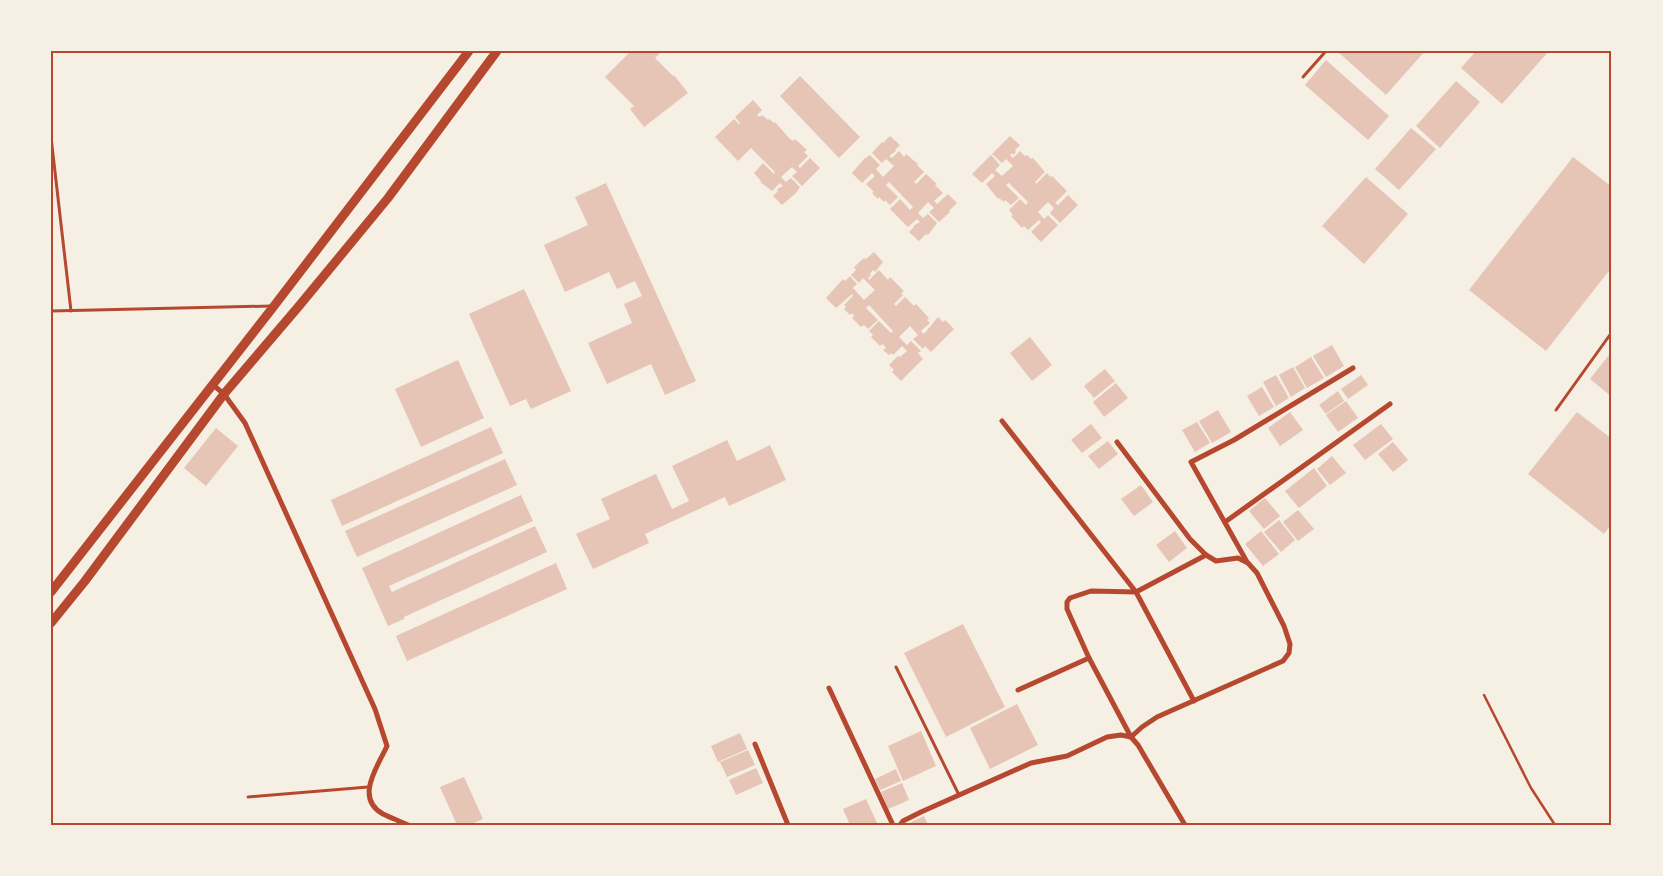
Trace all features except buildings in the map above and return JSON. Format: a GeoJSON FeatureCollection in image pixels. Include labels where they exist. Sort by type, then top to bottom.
{"type":"FeatureCollection","features":[{"type":"Feature","properties":{"kind":"main road"},"geometry":{"type":"LineString","coordinates":[[51,592],[274,306],[469,51]]}},
{"type":"Feature","properties":{"kind":"main road"},"geometry":{"type":"LineString","coordinates":[[51,623],[85,581],[224,394],[300,306],[388,198],[497,51]]}},
{"type":"Feature","properties":{"kind":"street"},"geometry":{"type":"LineString","coordinates":[[1131,737],[1142,727],[1157,718],[1282,661],[1289,652],[1290,644],[1284,626],[1257,573],[1248,563],[1191,462],[1234,440],[1353,368]]}},
{"type":"Feature","properties":{"kind":"street"},"geometry":{"type":"LineString","coordinates":[[212,384],[224,394],[245,423],[374,709],[387,746],[368,787],[370,801],[381,813],[408,825]]}},
{"type":"Feature","properties":{"kind":"street"},"geometry":{"type":"LineString","coordinates":[[1225,522],[1390,404]]}},
{"type":"Feature","properties":{"kind":"street"},"geometry":{"type":"LineString","coordinates":[[1002,420],[1136,592],[1194,701]]}},
{"type":"Feature","properties":{"kind":"street"},"geometry":{"type":"LineString","coordinates":[[1116,442],[1190,539],[1206,555],[1216,561],[1238,558],[1248,563]]}},
{"type":"Feature","properties":{"kind":"street"},"geometry":{"type":"LineString","coordinates":[[1185,825],[1138,745],[1131,737],[1089,658],[1067,609],[1067,602],[1070,598],[1091,591],[1136,592],[1206,555]]}},
{"type":"Feature","properties":{"kind":"street"},"geometry":{"type":"LineString","coordinates":[[1018,690],[1089,658]]}},
{"type":"Feature","properties":{"kind":"street"},"geometry":{"type":"LineString","coordinates":[[829,688],[894,825]]}},
{"type":"Feature","properties":{"kind":"street"},"geometry":{"type":"LineString","coordinates":[[900,825],[903,821],[921,812],[1031,763],[1067,756],[1107,737],[1121,735],[1131,737]]}},
{"type":"Feature","properties":{"kind":"street"},"geometry":{"type":"LineString","coordinates":[[755,744],[788,825]]}},
{"type":"Feature","properties":{"kind":"lane"},"geometry":{"type":"LineString","coordinates":[[1303,77],[1326,51]]}},
{"type":"Feature","properties":{"kind":"lane"},"geometry":{"type":"LineString","coordinates":[[51,137],[71,311]]}},
{"type":"Feature","properties":{"kind":"lane"},"geometry":{"type":"LineString","coordinates":[[51,311],[274,306]]}},
{"type":"Feature","properties":{"kind":"lane"},"geometry":{"type":"LineString","coordinates":[[1556,410],[1612,332]]}},
{"type":"Feature","properties":{"kind":"lane"},"geometry":{"type":"LineString","coordinates":[[896,667],[959,795]]}},
{"type":"Feature","properties":{"kind":"lane"},"geometry":{"type":"LineString","coordinates":[[248,797],[368,787]]}},
{"type":"Feature","properties":{"kind":"path"},"geometry":{"type":"LineString","coordinates":[[1484,695],[1531,788],[1555,825]]}}]}
